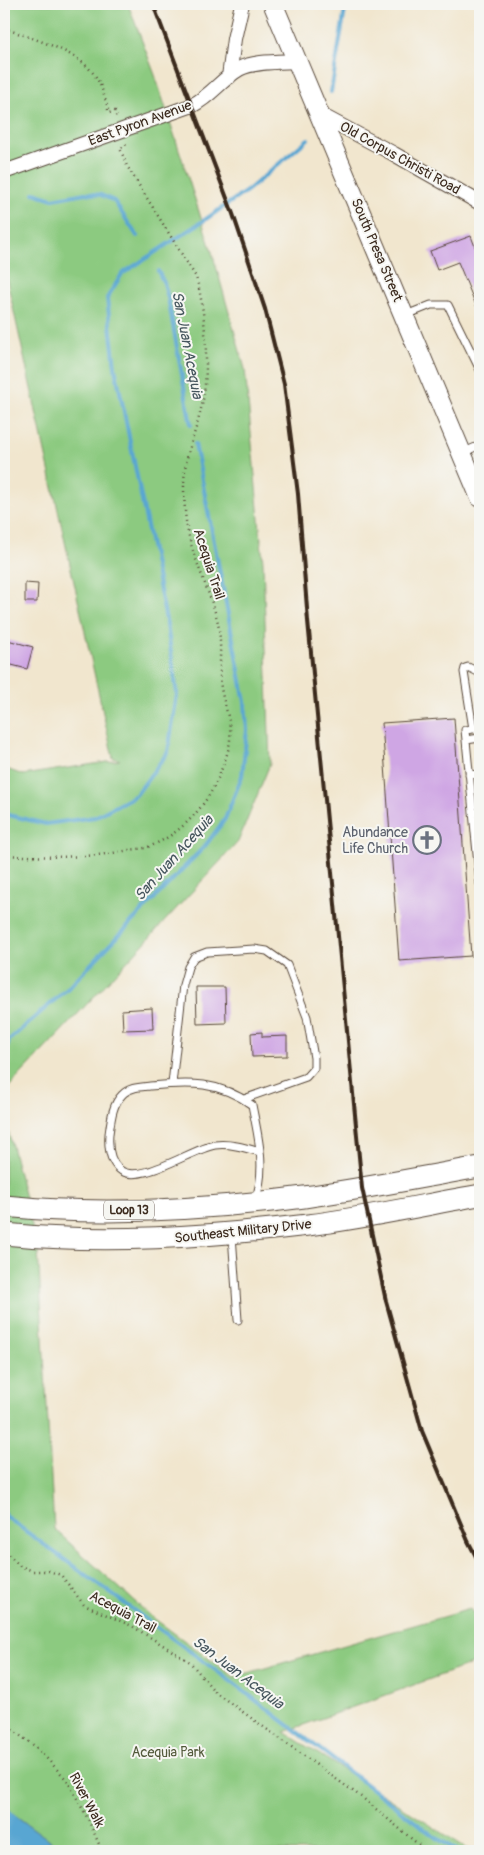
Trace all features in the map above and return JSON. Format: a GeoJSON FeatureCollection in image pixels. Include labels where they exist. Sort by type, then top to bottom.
{"type":"FeatureCollection","features":[{"type":"Feature","properties":{"kind":"main road","name":"South Presa Street"},"geometry":{"type":"LineString","coordinates":[[273,4],[480,497]]}},
{"type":"Feature","properties":{"kind":"main road","name":"Southeast Military Drive"},"geometry":{"type":"LineString","coordinates":[[4,1206],[81,1210],[162,1210],[254,1203],[305,1197],[480,1167]]}},
{"type":"Feature","properties":{"kind":"main road","name":"Southeast Military Drive"},"geometry":{"type":"LineString","coordinates":[[4,1234],[96,1240],[173,1238],[318,1223],[480,1195]]}},
{"type":"Feature","properties":{"kind":"main road"},"geometry":{"type":"LineString","coordinates":[[254,1203],[256,1230]]}},
{"type":"Feature","properties":{"kind":"street"},"geometry":{"type":"LineString","coordinates":[[229,78],[234,39],[242,4]]}},
{"type":"Feature","properties":{"kind":"street","name":"East Pyron Avenue"},"geometry":{"type":"LineString","coordinates":[[4,172],[192,105],[202,100],[239,69],[249,65],[297,61]]}},
{"type":"Feature","properties":{"kind":"street","name":"Old Corpus Christi Road"},"geometry":{"type":"LineString","coordinates":[[319,114],[480,203]]}},
{"type":"Feature","properties":{"kind":"lane"},"geometry":{"type":"LineString","coordinates":[[404,315],[431,305],[448,305],[480,370]]}},
{"type":"Feature","properties":{"kind":"lane"},"geometry":{"type":"LineString","coordinates":[[461,453],[480,445]]}},
{"type":"Feature","properties":{"kind":"lane"},"geometry":{"type":"LineString","coordinates":[[480,673],[468,667],[465,668],[464,672],[473,729],[465,730],[469,775],[476,813],[480,884]]}},
{"type":"Feature","properties":{"kind":"lane"},"geometry":{"type":"LineString","coordinates":[[466,740],[480,738]]}},
{"type":"Feature","properties":{"kind":"lane"},"geometry":{"type":"LineString","coordinates":[[469,775],[480,774]]}},
{"type":"Feature","properties":{"kind":"lane"},"geometry":{"type":"LineString","coordinates":[[172,1084],[183,985],[188,967],[194,957],[207,952],[254,949],[267,951],[287,965],[307,1017],[314,1068],[306,1077],[244,1099]]}},
{"type":"Feature","properties":{"kind":"lane"},"geometry":{"type":"LineString","coordinates":[[254,1203],[260,1186],[260,1152],[252,1105],[244,1099],[226,1090],[209,1085],[192,1083],[172,1084],[130,1089],[118,1100],[112,1113],[109,1141],[111,1158],[119,1170],[131,1175],[160,1168],[200,1148],[217,1144],[232,1145],[260,1152]]}},
{"type":"Feature","properties":{"kind":"lane"},"geometry":{"type":"LineString","coordinates":[[232,1232],[238,1320]]}},
{"type":"Feature","properties":{"kind":"path"},"geometry":{"type":"LineString","coordinates":[[4,28],[68,54],[80,61],[93,74],[101,87],[109,113],[115,111],[119,124]]}},
{"type":"Feature","properties":{"kind":"path","name":"Acequia Trail"},"geometry":{"type":"LineString","coordinates":[[4,855],[107,855],[148,846],[169,835],[194,816],[212,792],[230,741],[230,722],[221,688],[220,640],[217,620],[192,550],[185,524],[186,463],[202,408],[205,381],[204,319],[201,295],[196,277],[184,256],[127,166],[120,148],[126,146],[124,141]]}},
{"type":"Feature","properties":{"kind":"path","name":"Acequia Trail"},"geometry":{"type":"LineString","coordinates":[[4,1546],[8,1554],[20,1566],[33,1571],[49,1571],[61,1575],[84,1605],[132,1626],[190,1662],[215,1692],[364,1799],[419,1845],[422,1851]]}},
{"type":"Feature","properties":{"kind":"path","name":"River Walk"},"geometry":{"type":"LineString","coordinates":[[4,1724],[36,1747],[67,1780],[88,1819],[102,1851]]}},
{"type":"Feature","properties":{"kind":"green space"},"geometry":{"type":"Polygon","coordinates":[[[4,4],[128,4],[155,75],[212,252],[245,369],[263,562],[270,764],[238,842],[4,1092],[4,768],[23,775],[120,760],[113,758],[4,267],[4,4]]]}},
{"type":"Feature","properties":{"kind":"green space","name":"Acequia Park"},"geometry":{"type":"Polygon","coordinates":[[[4,1114],[38,1250],[54,1529],[152,1617],[234,1677],[470,1609],[480,1623],[480,1661],[284,1732],[471,1851],[4,1851],[4,1114]]]}},
{"type":"Feature","properties":{"kind":"water"},"geometry":{"type":"Polygon","coordinates":[[[4,1807],[64,1851],[4,1851],[4,1807]]]}},
{"type":"Feature","properties":{"kind":"building"},"geometry":{"type":"Polygon","coordinates":[[[471,236],[480,260],[480,315],[458,262],[437,270],[430,251],[471,236]]]}},
{"type":"Feature","properties":{"kind":"building"},"geometry":{"type":"Polygon","coordinates":[[[25,583],[38,584],[37,602],[25,602],[25,583]]]}},
{"type":"Feature","properties":{"kind":"building"},"geometry":{"type":"Polygon","coordinates":[[[4,639],[33,647],[27,669],[4,663],[4,639]]]}},
{"type":"Feature","properties":{"kind":"building","name":"Abundance Life Church"},"geometry":{"type":"Polygon","coordinates":[[[454,718],[471,956],[399,961],[382,723],[454,718]]]}},
{"type":"Feature","properties":{"kind":"building"},"geometry":{"type":"Polygon","coordinates":[[[196,987],[225,987],[226,1023],[197,1024],[196,987]]]}},
{"type":"Feature","properties":{"kind":"building"},"geometry":{"type":"Polygon","coordinates":[[[152,1008],[153,1029],[123,1030],[122,1010],[152,1008]]]}},
{"type":"Feature","properties":{"kind":"building"},"geometry":{"type":"Polygon","coordinates":[[[262,1032],[262,1037],[287,1036],[287,1056],[252,1057],[251,1033],[262,1032]]]}},
{"type":"Feature","properties":{"kind":"waterway"},"geometry":{"type":"LineString","coordinates":[[331,92],[346,4]]}},
{"type":"Feature","properties":{"kind":"waterway"},"geometry":{"type":"LineString","coordinates":[[4,814],[46,824],[95,817],[136,795],[168,752],[177,694],[167,625],[115,367],[107,298],[122,274],[248,190],[308,139]]}},
{"type":"Feature","properties":{"kind":"waterway","name":"San Juan Acequia"},"geometry":{"type":"LineString","coordinates":[[34,193],[53,199],[85,193],[101,195],[114,201],[137,236]]}},
{"type":"Feature","properties":{"kind":"waterway","name":"San Juan Acequia"},"geometry":{"type":"LineString","coordinates":[[158,271],[168,298],[191,425]]}},
{"type":"Feature","properties":{"kind":"waterway","name":"San Juan Acequia"},"geometry":{"type":"LineString","coordinates":[[4,1058],[9,1040],[66,990],[205,846],[225,819],[242,776],[247,730],[245,702],[195,444]]}},
{"type":"Feature","properties":{"kind":"waterway","name":"San Juan Acequia"},"geometry":{"type":"LineString","coordinates":[[4,1513],[5,1516],[233,1683],[435,1837],[458,1851]]}},
{"type":"Feature","properties":{"kind":"railway"},"geometry":{"type":"LineString","coordinates":[[153,4],[233,214],[265,309],[284,384],[298,494],[308,621],[362,1188],[386,1301],[422,1431],[468,1541],[480,1564]]}},
{"type":"Feature","properties":{"kind":"place","name":"Abundance Life Church"},"geometry":{"type":"Point","coordinates":[427,840]}}]}
